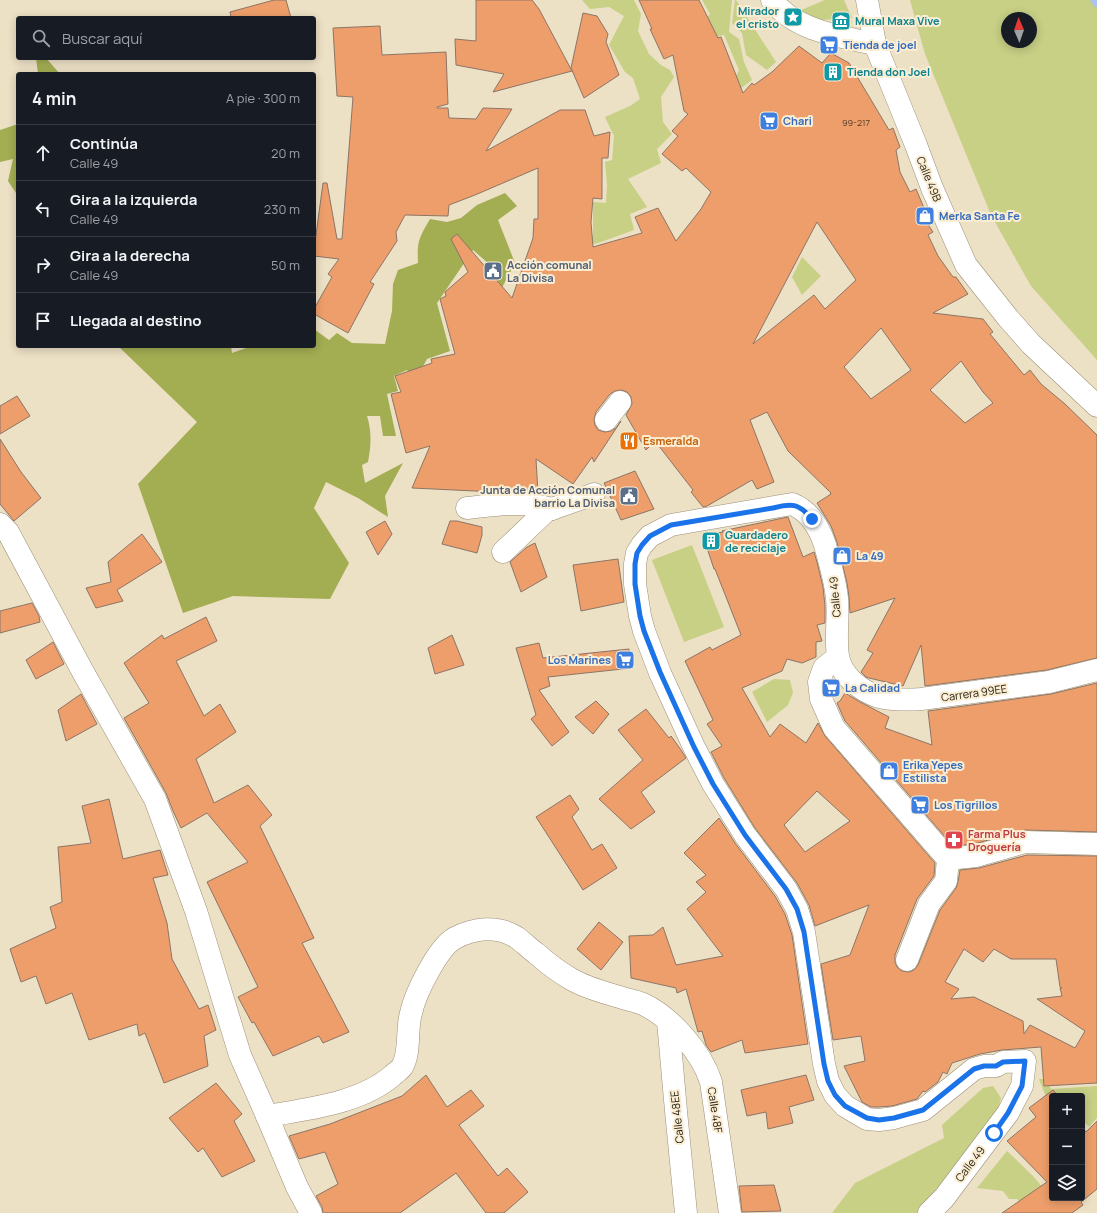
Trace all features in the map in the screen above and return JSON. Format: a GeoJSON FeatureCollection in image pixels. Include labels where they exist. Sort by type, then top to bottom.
{"type":"FeatureCollection","features":[{"type":"Feature","properties":{"kind":"street"},"geometry":{"type":"LineString","coordinates":[[772,0],[782,12],[805,25],[839,36],[875,44]]}},
{"type":"Feature","properties":{"kind":"street","name":"Calle 49B"},"geometry":{"type":"LineString","coordinates":[[867,0],[875,44],[932,188],[966,265],[1008,318],[1031,344],[1097,406]]}},
{"type":"Feature","properties":{"kind":"street"},"geometry":{"type":"LineString","coordinates":[[606,420],[620,402]]}},
{"type":"Feature","properties":{"kind":"street"},"geometry":{"type":"LineString","coordinates":[[503,552],[546,511],[594,494]]}},
{"type":"Feature","properties":{"kind":"street"},"geometry":{"type":"LineString","coordinates":[[467,508],[519,503],[544,506],[552,509]]}},
{"type":"Feature","properties":{"kind":"street","name":"Calle 49"},"geometry":{"type":"LineString","coordinates":[[854,683],[845,674],[838,657],[837,599],[832,568],[822,534],[806,511],[792,504],[671,525],[650,536],[637,553],[635,564],[635,584],[640,616],[660,672],[677,712],[713,784],[745,835],[786,889],[797,909],[804,932],[824,1064],[828,1081],[835,1095],[845,1106],[867,1118],[879,1120],[894,1118],[923,1110],[974,1069],[984,1066],[996,1066],[1003,1062],[1025,1061],[1022,1086],[1008,1113],[938,1208]]}},
{"type":"Feature","properties":{"kind":"street"},"geometry":{"type":"LineString","coordinates":[[0,524],[8,532],[83,672],[155,799],[196,911],[240,1055],[268,1116],[297,1188],[311,1213]]}},
{"type":"Feature","properties":{"kind":"street"},"geometry":{"type":"LineString","coordinates":[[838,657],[824,668],[819,682],[821,699],[834,728],[948,859],[946,880],[929,904],[907,960]]}},
{"type":"Feature","properties":{"kind":"street","name":"Carrera 99EE"},"geometry":{"type":"LineString","coordinates":[[854,683],[867,692],[880,697],[910,700],[1049,682],[1097,670]]}},
{"type":"Feature","properties":{"kind":"street"},"geometry":{"type":"LineString","coordinates":[[948,859],[976,856],[1025,842],[1097,844]]}},
{"type":"Feature","properties":{"kind":"street","name":"Calle 48F"},"geometry":{"type":"LineString","coordinates":[[268,1116],[303,1110],[352,1097],[370,1090],[389,1078],[402,1067],[407,1053],[411,1013],[420,990],[440,953],[453,939],[469,931],[488,928],[505,931],[571,979],[585,986],[642,1004],[658,1012],[693,1047],[707,1070],[711,1082],[730,1213]]}},
{"type":"Feature","properties":{"kind":"street","name":"Calle 48EE"},"geometry":{"type":"LineString","coordinates":[[668,1021],[686,1213]]}},
{"type":"Feature","properties":{"kind":"green space"},"geometry":{"type":"Polygon","coordinates":[[[582,0],[634,0],[641,14],[638,31],[649,54],[661,65],[670,70],[674,77],[661,97],[663,122],[672,134],[657,149],[661,163],[628,179],[647,207],[630,214],[634,230],[598,243],[563,252],[564,239],[593,235],[593,202],[606,203],[607,185],[605,162],[612,160],[614,136],[605,117],[630,106],[640,99],[633,78],[625,72],[609,45],[624,16],[609,7],[590,9],[582,0]]]}},
{"type":"Feature","properties":{"kind":"green space"},"geometry":{"type":"Polygon","coordinates":[[[702,0],[732,0],[729,32],[739,39],[744,62],[752,80],[736,92],[730,89],[739,70],[724,35],[698,42],[704,22],[710,14],[702,0]]]}},
{"type":"Feature","properties":{"kind":"green space"},"geometry":{"type":"Polygon","coordinates":[[[735,0],[776,62],[767,70],[746,55],[742,33],[732,23],[735,0]]]}},
{"type":"Feature","properties":{"kind":"green space"},"geometry":{"type":"Polygon","coordinates":[[[825,0],[844,0],[852,18],[805,21],[799,11],[825,0]]]}},
{"type":"Feature","properties":{"kind":"green space"},"geometry":{"type":"Polygon","coordinates":[[[910,0],[1097,0],[1097,360],[1031,286],[991,215],[925,54],[910,0]]]}},
{"type":"Feature","properties":{"kind":"green space"},"geometry":{"type":"Polygon","coordinates":[[[36,60],[48,60],[58,72],[38,72],[36,60]]]}},
{"type":"Feature","properties":{"kind":"green space"},"geometry":{"type":"Polygon","coordinates":[[[16,125],[16,193],[8,181],[13,159],[0,162],[0,130],[16,125]]]}},
{"type":"Feature","properties":{"kind":"green space"},"geometry":{"type":"Polygon","coordinates":[[[505,193],[517,206],[498,220],[515,263],[497,297],[487,292],[497,271],[473,250],[437,303],[450,351],[427,359],[421,370],[409,372],[407,370],[394,376],[398,391],[387,394],[396,436],[383,436],[380,416],[367,416],[370,428],[370,450],[368,462],[362,465],[365,483],[403,463],[385,496],[388,517],[358,498],[326,482],[314,508],[349,563],[330,599],[233,596],[183,613],[138,484],[197,422],[120,348],[231,348],[232,353],[246,348],[316,348],[316,330],[329,340],[337,333],[352,343],[385,344],[392,311],[393,284],[398,270],[418,263],[420,240],[430,219],[447,222],[461,218],[477,205],[505,193]]]}},
{"type":"Feature","properties":{"kind":"green space"},"geometry":{"type":"Polygon","coordinates":[[[802,257],[821,276],[802,295],[792,277],[802,257]]]}},
{"type":"Feature","properties":{"kind":"green space"},"geometry":{"type":"Polygon","coordinates":[[[692,545],[724,627],[684,642],[652,560],[692,545]]]}},
{"type":"Feature","properties":{"kind":"green space"},"geometry":{"type":"Polygon","coordinates":[[[774,679],[790,680],[793,693],[788,705],[767,722],[752,692],[774,679]]]}},
{"type":"Feature","properties":{"kind":"green space"},"geometry":{"type":"Polygon","coordinates":[[[1039,1079],[1046,1079],[1051,1089],[1097,1086],[1097,1118],[1089,1127],[1085,1123],[1085,1093],[1049,1093],[1049,1096],[1046,1097],[1039,1079]]]}},
{"type":"Feature","properties":{"kind":"green space"},"geometry":{"type":"Polygon","coordinates":[[[993,1086],[1001,1098],[997,1113],[917,1213],[832,1213],[855,1183],[944,1138],[942,1125],[983,1088],[993,1086]]]}},
{"type":"Feature","properties":{"kind":"green space"},"geometry":{"type":"Polygon","coordinates":[[[1007,1151],[1033,1176],[1049,1195],[1049,1197],[1031,1213],[1017,1199],[1009,1199],[1003,1191],[977,1188],[1007,1151]]]}},
{"type":"Feature","properties":{"kind":"building"},"geometry":{"type":"Polygon","coordinates":[[[274,0],[286,0],[290,16],[231,16],[230,12],[274,0]]]}},
{"type":"Feature","properties":{"kind":"building"},"geometry":{"type":"Polygon","coordinates":[[[476,0],[532,0],[539,9],[572,71],[493,92],[504,74],[456,65],[455,39],[476,41],[476,0]]]}},
{"type":"Feature","properties":{"kind":"building"},"geometry":{"type":"Polygon","coordinates":[[[639,0],[699,0],[718,38],[721,37],[743,93],[752,83],[754,85],[772,72],[799,46],[822,63],[831,53],[849,63],[889,130],[893,128],[900,147],[896,150],[900,172],[910,192],[916,189],[924,208],[919,211],[933,232],[928,235],[938,256],[953,277],[956,277],[968,294],[933,313],[983,319],[993,332],[990,334],[1024,375],[1030,370],[1041,384],[1065,404],[1097,435],[1097,658],[1047,670],[925,686],[921,645],[903,686],[866,677],[861,672],[873,653],[867,650],[895,598],[850,613],[847,583],[837,542],[831,526],[817,503],[831,493],[788,451],[767,412],[750,420],[774,482],[757,489],[752,480],[703,507],[691,492],[693,490],[655,441],[646,450],[626,415],[632,404],[631,397],[627,392],[621,390],[610,394],[596,412],[594,419],[598,430],[605,432],[616,428],[621,421],[594,462],[592,457],[573,484],[536,459],[538,493],[521,491],[496,492],[412,488],[430,446],[406,453],[391,394],[401,392],[395,376],[432,363],[431,359],[455,354],[440,299],[446,296],[445,292],[468,272],[451,239],[457,234],[512,298],[533,238],[534,219],[538,219],[538,168],[449,205],[448,216],[405,215],[396,232],[397,241],[370,282],[374,284],[348,333],[316,315],[316,305],[332,277],[328,274],[339,259],[316,256],[316,235],[323,183],[327,183],[337,239],[342,239],[353,97],[337,96],[333,28],[380,26],[382,55],[446,52],[448,104],[437,108],[448,108],[449,118],[476,119],[483,108],[512,109],[486,151],[560,110],[585,110],[594,136],[610,132],[608,158],[602,158],[602,199],[593,198],[591,222],[593,247],[642,233],[635,217],[658,208],[676,241],[701,209],[711,192],[686,168],[682,171],[662,154],[678,136],[672,131],[688,114],[684,111],[673,55],[664,59],[650,29],[652,29],[639,0]],[[817,222],[753,344],[814,295],[825,309],[856,280],[817,222]],[[881,328],[844,367],[871,399],[911,370],[881,328]],[[961,361],[930,390],[965,423],[993,403],[983,392],[961,361]]]}},
{"type":"Feature","properties":{"kind":"building"},"geometry":{"type":"Polygon","coordinates":[[[583,13],[597,16],[608,34],[606,42],[619,75],[584,98],[571,68],[583,13]]]}},
{"type":"Feature","properties":{"kind":"building"},"geometry":{"type":"Polygon","coordinates":[[[17,396],[30,416],[0,434],[0,406],[17,396]]]}},
{"type":"Feature","properties":{"kind":"building"},"geometry":{"type":"Polygon","coordinates":[[[0,439],[21,472],[41,498],[14,521],[0,504],[0,439]]]}},
{"type":"Feature","properties":{"kind":"building","name":"Junta de Acción Comunal barrio La Divisa"},"geometry":{"type":"Polygon","coordinates":[[[635,471],[654,509],[621,520],[604,483],[635,471]]]}},
{"type":"Feature","properties":{"kind":"building"},"geometry":{"type":"Polygon","coordinates":[[[788,517],[803,557],[814,552],[823,587],[825,606],[825,623],[817,625],[822,641],[816,642],[816,657],[802,663],[787,659],[782,671],[742,688],[770,737],[780,724],[806,743],[818,723],[825,736],[935,863],[934,876],[917,899],[895,955],[897,967],[902,971],[909,972],[914,970],[918,965],[940,910],[956,888],[960,870],[979,868],[1027,855],[1097,856],[1097,1083],[1044,1086],[1041,1047],[1002,1050],[980,1054],[952,1063],[947,1074],[943,1072],[938,1082],[925,1092],[923,1091],[917,1099],[892,1106],[879,1107],[871,1107],[862,1102],[844,1066],[865,1061],[861,1036],[833,1040],[821,964],[850,955],[869,905],[815,926],[809,905],[797,883],[755,828],[724,778],[711,752],[722,746],[707,724],[713,720],[685,661],[710,647],[712,650],[741,635],[714,569],[703,536],[723,532],[722,531],[788,517]],[[817,791],[784,825],[805,852],[850,821],[817,791]],[[964,949],[945,982],[959,989],[951,999],[974,997],[1023,1021],[1024,1034],[1030,1025],[1075,1048],[1085,1031],[1037,999],[1062,996],[1060,988],[1062,988],[1060,987],[1056,959],[1011,959],[994,949],[983,962],[964,949]]]}},
{"type":"Feature","properties":{"kind":"building"},"geometry":{"type":"Polygon","coordinates":[[[385,521],[392,534],[378,555],[366,532],[385,521]]]}},
{"type":"Feature","properties":{"kind":"building"},"geometry":{"type":"Polygon","coordinates":[[[450,521],[457,521],[482,527],[482,535],[477,553],[442,544],[450,521]]]}},
{"type":"Feature","properties":{"kind":"building"},"geometry":{"type":"Polygon","coordinates":[[[142,534],[162,562],[117,590],[123,601],[96,608],[86,588],[111,582],[108,562],[142,534]]]}},
{"type":"Feature","properties":{"kind":"building"},"geometry":{"type":"Polygon","coordinates":[[[535,543],[547,577],[521,592],[510,562],[527,547],[535,543]]]}},
{"type":"Feature","properties":{"kind":"building"},"geometry":{"type":"Polygon","coordinates":[[[618,559],[624,602],[581,611],[573,565],[618,559]]]}},
{"type":"Feature","properties":{"kind":"building"},"geometry":{"type":"Polygon","coordinates":[[[32,603],[39,616],[40,622],[0,633],[0,611],[32,603]]]}},
{"type":"Feature","properties":{"kind":"building"},"geometry":{"type":"Polygon","coordinates":[[[206,617],[217,641],[176,661],[204,716],[220,704],[236,732],[196,759],[214,803],[248,785],[272,815],[260,826],[314,938],[302,943],[349,1032],[323,1043],[319,1036],[273,1056],[254,1022],[252,1023],[238,997],[258,987],[207,882],[248,862],[207,813],[181,828],[166,793],[124,718],[149,703],[124,663],[162,635],[164,639],[206,617]]]}},
{"type":"Feature","properties":{"kind":"building"},"geometry":{"type":"Polygon","coordinates":[[[452,635],[464,665],[435,674],[428,648],[452,635]]]}},
{"type":"Feature","properties":{"kind":"building"},"geometry":{"type":"Polygon","coordinates":[[[53,642],[64,664],[36,679],[26,660],[53,642]]]}},
{"type":"Feature","properties":{"kind":"building"},"geometry":{"type":"Polygon","coordinates":[[[539,643],[543,658],[629,649],[632,668],[548,677],[550,686],[539,690],[569,732],[552,746],[531,719],[536,715],[516,648],[539,643]]]}},
{"type":"Feature","properties":{"kind":"building"},"geometry":{"type":"Polygon","coordinates":[[[1097,683],[1097,832],[1025,830],[974,844],[953,846],[845,721],[837,703],[845,693],[889,717],[885,728],[932,745],[928,711],[1051,694],[1097,683]]]}},
{"type":"Feature","properties":{"kind":"building"},"geometry":{"type":"Polygon","coordinates":[[[81,694],[97,724],[66,741],[58,710],[81,694]]]}},
{"type":"Feature","properties":{"kind":"building"},"geometry":{"type":"Polygon","coordinates":[[[596,701],[609,714],[593,734],[575,717],[596,701]]]}},
{"type":"Feature","properties":{"kind":"building"},"geometry":{"type":"Polygon","coordinates":[[[646,709],[669,738],[671,736],[686,758],[641,792],[655,812],[631,829],[599,799],[643,760],[618,730],[646,709]]]}},
{"type":"Feature","properties":{"kind":"building"},"geometry":{"type":"Polygon","coordinates":[[[570,795],[579,809],[572,817],[592,850],[602,844],[617,868],[583,890],[536,817],[570,795]]]}},
{"type":"Feature","properties":{"kind":"building"},"geometry":{"type":"Polygon","coordinates":[[[109,799],[123,859],[160,850],[168,875],[153,878],[167,923],[172,959],[199,1009],[208,1005],[216,1030],[204,1036],[208,1066],[164,1083],[145,1033],[139,1036],[137,1024],[89,1040],[72,993],[46,1004],[36,976],[21,982],[10,949],[56,928],[50,907],[62,902],[58,847],[91,843],[82,806],[109,799]]]}},
{"type":"Feature","properties":{"kind":"building"},"geometry":{"type":"Polygon","coordinates":[[[719,818],[735,843],[775,896],[785,914],[792,935],[808,1044],[745,1053],[742,1040],[711,1052],[706,1045],[702,1031],[698,1032],[686,989],[677,993],[676,988],[631,978],[629,936],[653,935],[663,927],[676,965],[723,956],[687,909],[706,892],[696,882],[706,875],[684,853],[719,818]]]}},
{"type":"Feature","properties":{"kind":"building"},"geometry":{"type":"Polygon","coordinates":[[[599,922],[623,942],[601,970],[577,949],[599,922]]]}},
{"type":"Feature","properties":{"kind":"building"},"geometry":{"type":"Polygon","coordinates":[[[426,1075],[447,1107],[471,1090],[484,1106],[459,1125],[498,1176],[507,1168],[528,1192],[504,1213],[486,1213],[456,1173],[400,1213],[323,1213],[322,1207],[316,1196],[338,1184],[325,1152],[299,1159],[289,1136],[330,1124],[402,1096],[426,1075]]]}},
{"type":"Feature","properties":{"kind":"building"},"geometry":{"type":"Polygon","coordinates":[[[806,1075],[814,1100],[789,1107],[793,1123],[768,1129],[766,1112],[747,1116],[741,1090],[806,1075]]]}},
{"type":"Feature","properties":{"kind":"building"},"geometry":{"type":"Polygon","coordinates":[[[216,1083],[242,1114],[234,1121],[255,1161],[222,1177],[203,1148],[198,1152],[169,1118],[216,1083]]]}},
{"type":"Feature","properties":{"kind":"building"},"geometry":{"type":"Polygon","coordinates":[[[1049,1093],[1049,1201],[1082,1201],[1081,1202],[1083,1205],[1072,1213],[1002,1213],[1047,1182],[1007,1141],[1036,1117],[1029,1108],[1049,1093]]]}},
{"type":"Feature","properties":{"kind":"building"},"geometry":{"type":"Polygon","coordinates":[[[1097,1121],[1097,1189],[1085,1199],[1085,1131],[1086,1132],[1097,1121]]]}},
{"type":"Feature","properties":{"kind":"building"},"geometry":{"type":"Polygon","coordinates":[[[774,1185],[781,1211],[742,1212],[739,1186],[774,1185]]]}},
{"type":"Feature","properties":{"kind":"waterway"},"geometry":{"type":"LineString","coordinates":[[1094,0],[1097,4]]}},
{"type":"Feature","properties":{"kind":"place","name":"Mirador el cristo"},"geometry":{"type":"Point","coordinates":[793,17]}},
{"type":"Feature","properties":{"kind":"place","name":"Mural Maxa Vive"},"geometry":{"type":"Point","coordinates":[841,21]}},
{"type":"Feature","properties":{"kind":"place","name":"Tienda de joel"},"geometry":{"type":"Point","coordinates":[829,45]}},
{"type":"Feature","properties":{"kind":"place","name":"Tienda don Joel"},"geometry":{"type":"Point","coordinates":[833,72]}},
{"type":"Feature","properties":{"kind":"place","name":"Chari"},"geometry":{"type":"Point","coordinates":[769,121]}},
{"type":"Feature","properties":{"kind":"place","name":"Merka Santa Fe"},"geometry":{"type":"Point","coordinates":[925,216]}},
{"type":"Feature","properties":{"kind":"place","name":"Acción comunal La Divisa"},"geometry":{"type":"Point","coordinates":[493,271]}},
{"type":"Feature","properties":{"kind":"place","name":"Esmeralda"},"geometry":{"type":"Point","coordinates":[629,441]}},
{"type":"Feature","properties":{"kind":"place","name":"Junta de Acción Comunal barrio La Divisa"},"geometry":{"type":"Point","coordinates":[629,496]}},
{"type":"Feature","properties":{"kind":"place","name":"Guardadero de reciclaje"},"geometry":{"type":"Point","coordinates":[711,541]}},
{"type":"Feature","properties":{"kind":"place","name":"La 49"},"geometry":{"type":"Point","coordinates":[842,556]}},
{"type":"Feature","properties":{"kind":"place","name":"Los Marines"},"geometry":{"type":"Point","coordinates":[625,660]}},
{"type":"Feature","properties":{"kind":"place","name":"La Calidad"},"geometry":{"type":"Point","coordinates":[831,688]}},
{"type":"Feature","properties":{"kind":"place","name":"Erika Yepes Estilista"},"geometry":{"type":"Point","coordinates":[889,771]}},
{"type":"Feature","properties":{"kind":"place","name":"Los Tigrillos"},"geometry":{"type":"Point","coordinates":[920,805]}},
{"type":"Feature","properties":{"kind":"place","name":"Farma Plus Droguería"},"geometry":{"type":"Point","coordinates":[954,840]}},
{"type":"Feature","properties":{"kind":"route"},"geometry":{"type":"LineString","coordinates":[[812,519],[806,511],[792,504],[671,525],[650,536],[637,553],[635,564],[635,584],[644,631],[677,712],[713,784],[745,835],[786,889],[797,909],[804,932],[824,1064],[828,1081],[835,1095],[845,1106],[867,1118],[879,1120],[894,1118],[923,1110],[974,1069],[984,1066],[996,1066],[1003,1062],[1025,1061],[1022,1086],[1008,1113],[994,1133]]}}]}
